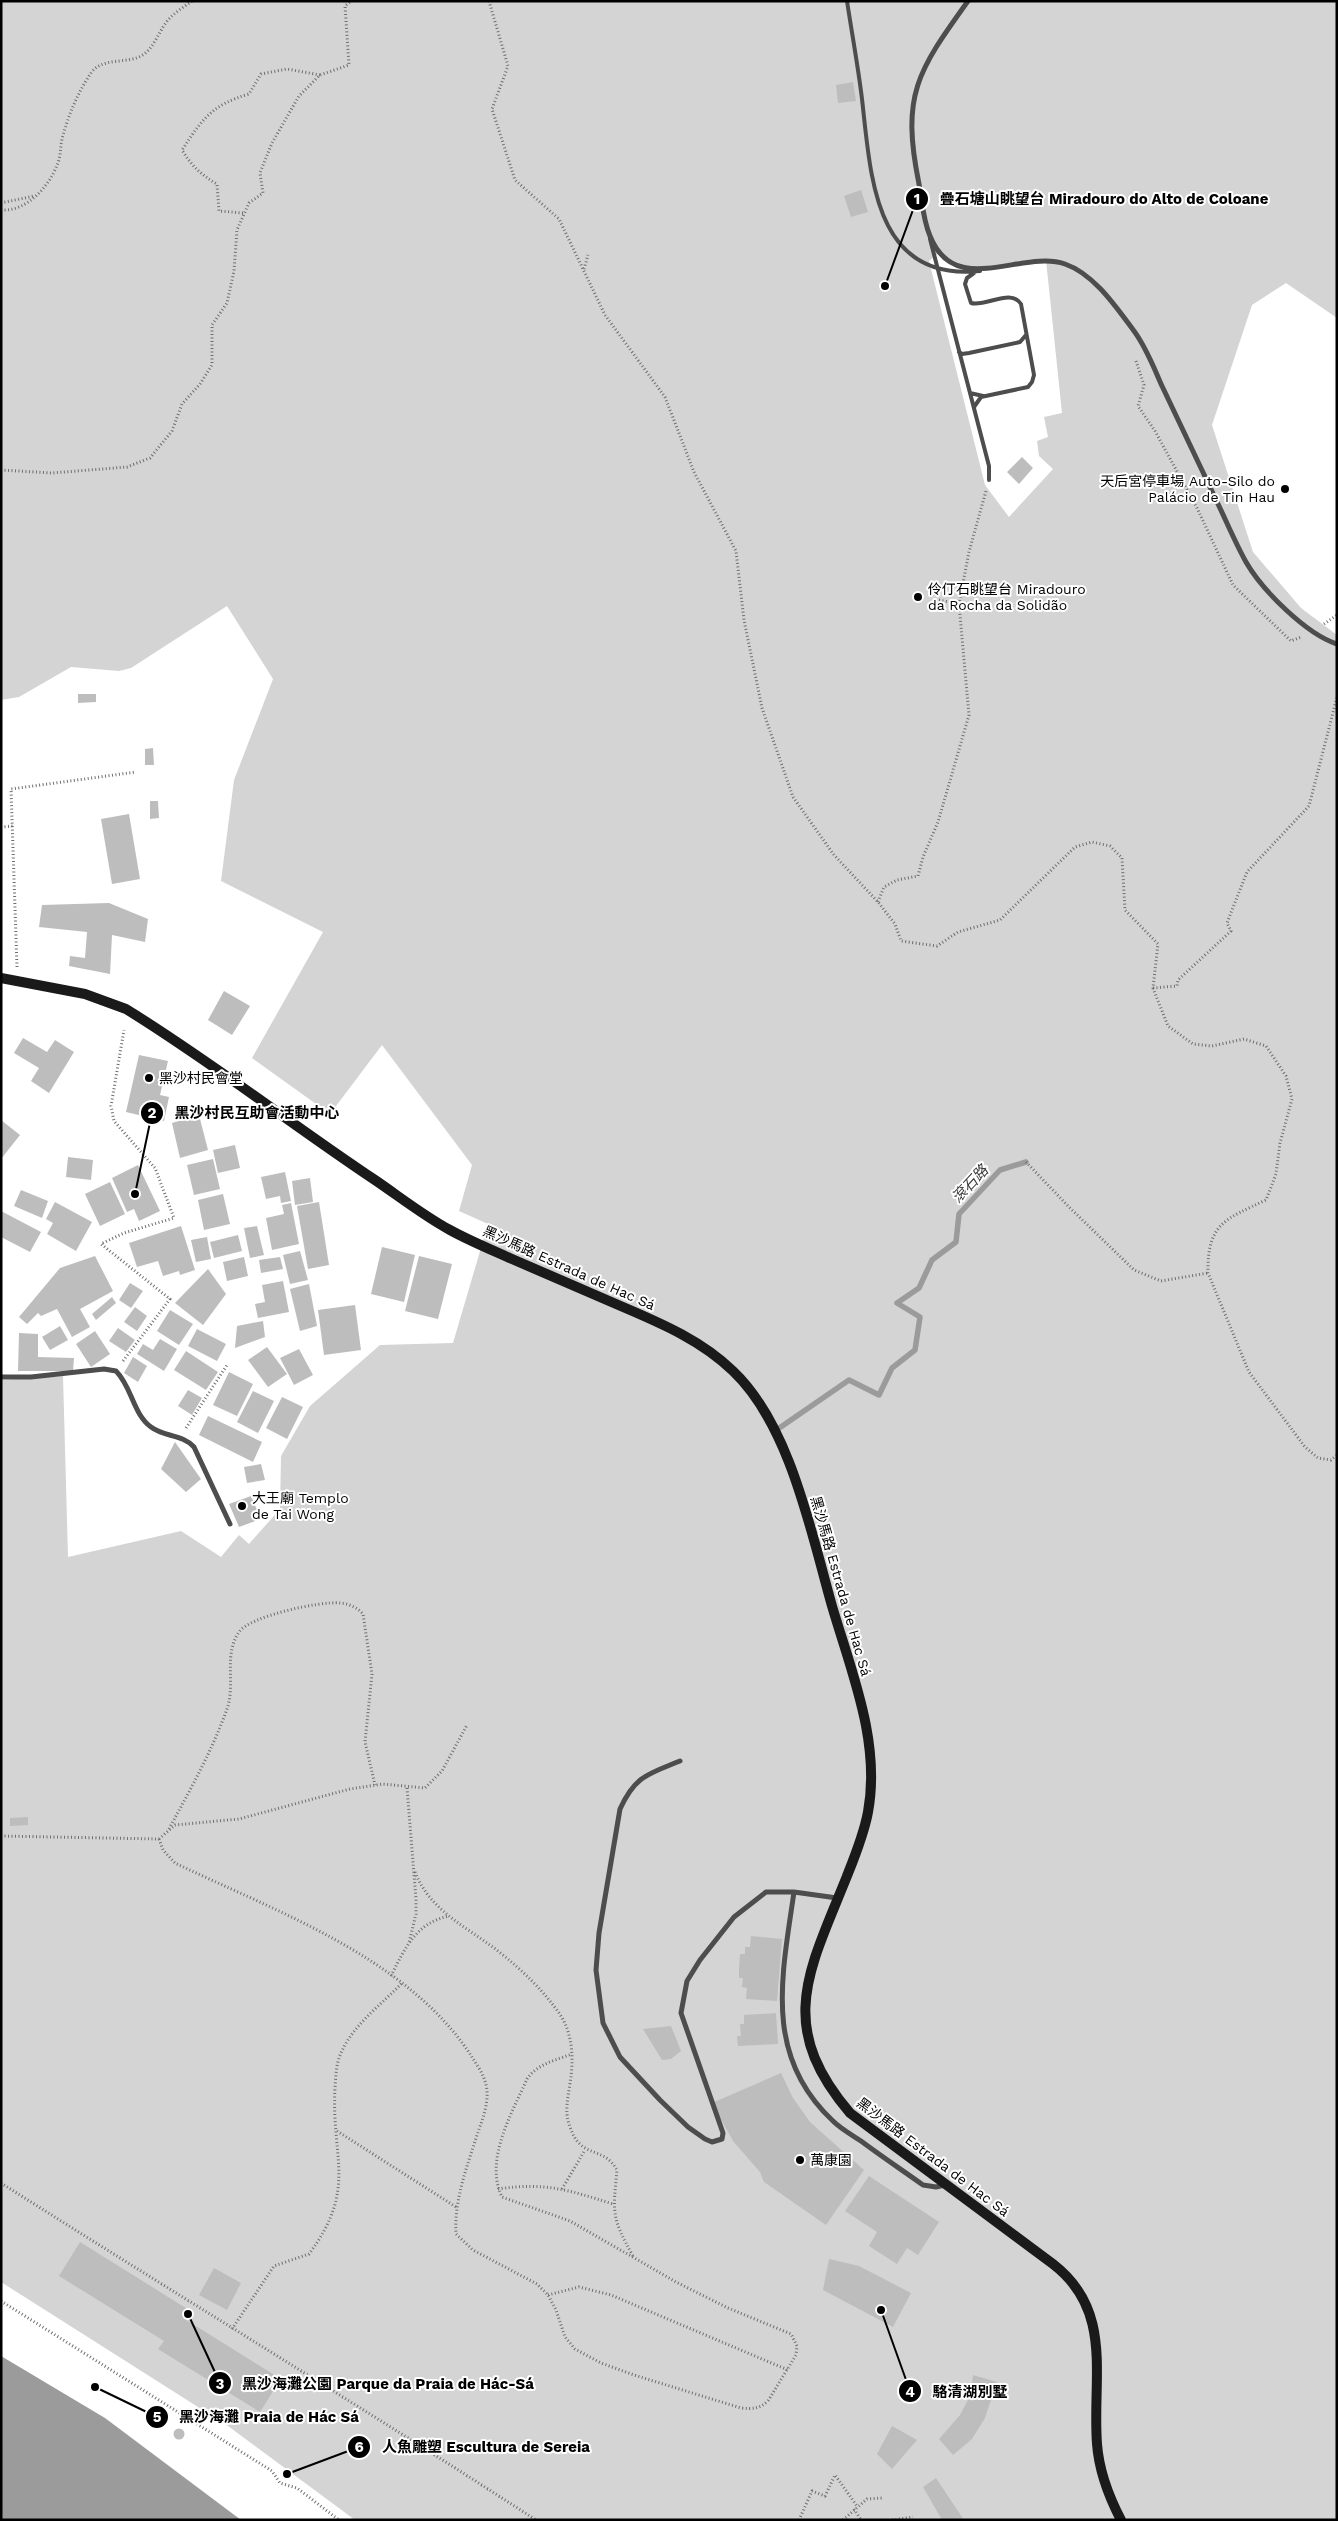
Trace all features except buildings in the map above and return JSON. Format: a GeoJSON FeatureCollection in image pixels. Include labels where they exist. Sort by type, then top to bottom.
{"type":"FeatureCollection","features":[{"type":"Feature","properties":{"kind":"main road","name":"黑沙馬路 Estrada de Hac Sá"},"geometry":{"type":"LineString","coordinates":[[1,978],[85,994],[126,1009],[449,1230],[674,1329],[709,1351],[736,1373],[769,1421],[792,1470],[857,1691],[868,1738],[871,1766],[871,1795],[867,1818],[813,1966],[804,2002],[809,2045],[816,2065],[835,2096],[850,2114],[1064,2272],[1081,2292],[1088,2305],[1096,2346],[1097,2445],[1103,2478],[1121,2520]]}},
{"type":"Feature","properties":{"kind":"street"},"geometry":{"type":"LineString","coordinates":[[968,1],[933,50],[918,81],[910,115],[912,149],[930,237],[940,252],[953,263],[970,269],[988,270],[1046,259],[1066,264],[1084,274],[1099,288],[1136,334],[1247,564],[1285,610],[1312,632],[1337,644]]}},
{"type":"Feature","properties":{"kind":"street"},"geometry":{"type":"LineString","coordinates":[[1,1377],[30,1377],[104,1369],[116,1371],[128,1387],[140,1414],[151,1428],[181,1437],[194,1447],[230,1524]]}},
{"type":"Feature","properties":{"kind":"street"},"geometry":{"type":"LineString","coordinates":[[680,1761],[636,1782],[627,1793],[620,1809],[596,1970],[603,2022],[620,2057],[688,2127],[712,2142],[722,2139],[723,2133],[681,2013],[687,1980],[700,1960],[734,1917],[766,1892],[794,1892],[838,1898]]}},
{"type":"Feature","properties":{"kind":"street"},"geometry":{"type":"LineString","coordinates":[[794,1892],[784,1962],[781,2015],[786,2046],[794,2068],[810,2095],[833,2121],[923,2184],[936,2187],[945,2184]]}},
{"type":"Feature","properties":{"kind":"lane"},"geometry":{"type":"LineString","coordinates":[[847,1],[855,41],[869,162],[876,198],[894,238],[906,251],[937,269],[951,272],[988,270]]}},
{"type":"Feature","properties":{"kind":"lane"},"geometry":{"type":"LineString","coordinates":[[930,237],[989,466],[989,480]]}},
{"type":"Feature","properties":{"kind":"lane"},"geometry":{"type":"LineString","coordinates":[[974,407],[978,399],[986,396],[1028,388],[1034,375],[1019,300],[1010,297],[978,304],[971,303],[966,284],[970,275],[979,271]]}},
{"type":"Feature","properties":{"kind":"lane"},"geometry":{"type":"LineString","coordinates":[[959,352],[966,354],[1020,342],[1027,333]]}},
{"type":"Feature","properties":{"kind":"lane"},"geometry":{"type":"LineString","coordinates":[[970,393],[986,396]]}},
{"type":"Feature","properties":{"kind":"path"},"geometry":{"type":"LineString","coordinates":[[1,210],[6,211],[26,203],[51,181],[75,102],[92,71],[107,63],[139,58],[147,52],[170,18],[192,1]]}},
{"type":"Feature","properties":{"kind":"path"},"geometry":{"type":"LineString","coordinates":[[1,470],[52,473],[127,467],[150,458],[172,431],[182,404],[200,384],[212,365],[212,325],[227,303],[234,271],[237,230],[250,202],[264,193],[260,174],[281,128],[299,96],[320,75],[349,66],[345,6],[351,1]]}},
{"type":"Feature","properties":{"kind":"path"},"geometry":{"type":"LineString","coordinates":[[489,1],[508,66],[492,109],[516,180],[560,219],[605,315],[665,397],[694,472],[736,551],[744,620],[762,708],[793,797],[834,855],[878,902],[895,924],[900,941],[937,946],[958,932],[1000,920],[1075,847],[1092,842],[1110,846],[1122,858],[1125,910],[1158,944],[1153,988],[1168,1026],[1193,1044],[1212,1046],[1244,1039],[1266,1046],[1286,1076],[1292,1099],[1280,1143],[1276,1174],[1266,1200],[1226,1220],[1212,1235],[1208,1256],[1208,1273],[1250,1372],[1305,1447],[1318,1458],[1331,1460],[1337,1455]]}},
{"type":"Feature","properties":{"kind":"path"},"geometry":{"type":"LineString","coordinates":[[243,214],[219,211],[217,184],[204,177],[190,164],[182,150],[202,119],[226,101],[249,94],[261,74],[287,68],[320,75]]}},
{"type":"Feature","properties":{"kind":"path"},"geometry":{"type":"LineString","coordinates":[[1,203],[37,195]]}},
{"type":"Feature","properties":{"kind":"path"},"geometry":{"type":"LineString","coordinates":[[584,269],[588,262],[588,255]]}},
{"type":"Feature","properties":{"kind":"path"},"geometry":{"type":"LineString","coordinates":[[878,902],[884,887],[896,880],[918,876],[923,857],[938,822],[969,715],[959,604],[969,552],[989,480]]}},
{"type":"Feature","properties":{"kind":"path"},"geometry":{"type":"LineString","coordinates":[[939,600],[959,604]]}},
{"type":"Feature","properties":{"kind":"path"},"geometry":{"type":"LineString","coordinates":[[1153,988],[1177,986],[1178,980],[1231,931],[1227,923],[1247,872],[1309,806],[1337,697]]}},
{"type":"Feature","properties":{"kind":"path"},"geometry":{"type":"LineString","coordinates":[[17,981],[11,788],[136,772]]}},
{"type":"Feature","properties":{"kind":"path"},"geometry":{"type":"LineString","coordinates":[[1,827],[13,826]]}},
{"type":"Feature","properties":{"kind":"path"},"geometry":{"type":"LineString","coordinates":[[116,1371],[170,1299],[101,1244],[124,1233],[174,1218],[155,1168],[114,1121],[111,1106],[124,1030]]}},
{"type":"Feature","properties":{"kind":"path"},"geometry":{"type":"LineString","coordinates":[[1026,1162],[1069,1208],[1134,1270],[1161,1281],[1208,1273]]}},
{"type":"Feature","properties":{"kind":"path"},"geometry":{"type":"LineString","coordinates":[[181,1437],[227,1364]]}},
{"type":"Feature","properties":{"kind":"path"},"geometry":{"type":"LineString","coordinates":[[168,1829],[213,1745],[227,1709],[231,1696],[230,1656],[232,1645],[240,1631],[245,1625],[259,1619],[313,1605],[339,1602],[358,1608],[363,1614],[372,1674],[365,1742],[375,1785]]}},
{"type":"Feature","properties":{"kind":"path"},"geometry":{"type":"LineString","coordinates":[[1,1836],[159,1839],[175,1824],[239,1820],[350,1789],[375,1785],[425,1788],[434,1780],[450,1758],[467,1725]]}},
{"type":"Feature","properties":{"kind":"path"},"geometry":{"type":"LineString","coordinates":[[391,1976],[409,1943],[416,1914],[415,1872],[407,1788]]}},
{"type":"Feature","properties":{"kind":"path"},"geometry":{"type":"LineString","coordinates":[[159,1839],[163,1850],[175,1863],[298,1919],[402,1983],[446,2024],[464,2046],[484,2079],[487,2088],[484,2115],[456,2207],[456,2234],[473,2250],[537,2284],[548,2295],[556,2310],[565,2337],[575,2349],[634,2375],[752,2409],[762,2406],[768,2401],[796,2355],[796,2346],[791,2334],[728,2308],[651,2269],[570,2221],[502,2197],[498,2190],[500,2138],[527,2079],[532,2072],[541,2066],[572,2054]]}},
{"type":"Feature","properties":{"kind":"path"},"geometry":{"type":"LineString","coordinates":[[415,1872],[428,1898],[498,1951],[537,1984],[561,2015],[568,2033],[572,2054],[566,2115],[577,2143],[585,2150],[608,2158],[617,2170],[613,2204],[615,2223],[635,2258]]}},
{"type":"Feature","properties":{"kind":"path"},"geometry":{"type":"LineString","coordinates":[[409,1943],[434,1919],[450,1916]]}},
{"type":"Feature","properties":{"kind":"path"},"geometry":{"type":"LineString","coordinates":[[232,2329],[274,2266],[309,2254],[333,2215],[340,2179],[334,2104],[336,2072],[341,2052],[350,2035],[402,1983]]}},
{"type":"Feature","properties":{"kind":"path"},"geometry":{"type":"LineString","coordinates":[[337,2132],[456,2207]]}},
{"type":"Feature","properties":{"kind":"path"},"geometry":{"type":"LineString","coordinates":[[562,2189],[585,2150]]}},
{"type":"Feature","properties":{"kind":"path"},"geometry":{"type":"LineString","coordinates":[[1,2182],[232,2329],[381,2419],[536,2520]]}},
{"type":"Feature","properties":{"kind":"path"},"geometry":{"type":"LineString","coordinates":[[498,2190],[533,2185],[562,2189],[613,2204]]}},
{"type":"Feature","properties":{"kind":"path"},"geometry":{"type":"LineString","coordinates":[[548,2295],[579,2287],[611,2295],[788,2370]]}},
{"type":"Feature","properties":{"kind":"path"},"geometry":{"type":"LineString","coordinates":[[1,2301],[272,2471],[280,2483],[297,2488],[339,2520]]}},
{"type":"Feature","properties":{"kind":"path"},"geometry":{"type":"LineString","coordinates":[[799,2520],[812,2491],[825,2496],[836,2475],[861,2520]]}},
{"type":"Feature","properties":{"kind":"path"},"geometry":{"type":"LineString","coordinates":[[843,2520],[867,2499],[884,2498]]}},
{"type":"Feature","properties":{"kind":"path"},"geometry":{"type":"LineString","coordinates":[[892,2520],[913,2517]]}},
{"type":"Feature","properties":{"kind":"shaded area"},"geometry":{"type":"Polygon","coordinates":[[[1,1],[1337,1],[1337,318],[1286,283],[1252,305],[1212,425],[1253,552],[1301,608],[1337,635],[1337,2520],[355,2520],[228,2426],[1,2282],[1,1380],[63,1376],[68,1557],[181,1531],[221,1557],[239,1535],[249,1544],[280,1509],[281,1456],[310,1406],[380,1345],[453,1343],[488,1224],[459,1211],[472,1165],[382,1045],[330,1114],[252,1058],[323,932],[221,881],[234,780],[273,679],[227,606],[131,668],[119,671],[71,667],[19,697],[1,700],[1,1]],[[940,252],[929,261],[985,485],[1009,517],[1053,469],[1039,456],[1037,441],[1048,437],[1044,417],[1062,413],[1046,260],[1004,267],[978,268],[952,260],[940,252]]]}},
{"type":"Feature","properties":{"kind":"shaded area"},"geometry":{"type":"Polygon","coordinates":[[[1,2356],[105,2418],[241,2520],[1,2520],[1,2356]]]}},
{"type":"Feature","properties":{"kind":"waterway","name":"滾石路"},"geometry":{"type":"LineString","coordinates":[[775,1431],[849,1380],[879,1395],[892,1368],[915,1350],[920,1317],[897,1303],[919,1288],[932,1260],[956,1242],[959,1214],[1000,1170],[1026,1162]]}},
{"type":"Feature","properties":{"kind":"place","name":"疊石塘山眺望台 Miradouro do Alto de Coloane"},"geometry":{"type":"Point","coordinates":[885,286]}},
{"type":"Feature","properties":{"kind":"place","name":"天后宮停車場 Auto-Silo do Palácio de Tin Hau"},"geometry":{"type":"Point","coordinates":[1285,489]}},
{"type":"Feature","properties":{"kind":"place","name":"伶仃石眺望台 Miradouro da Rocha da Solidão"},"geometry":{"type":"Point","coordinates":[918,597]}},
{"type":"Feature","properties":{"kind":"place","name":"黑沙村民會堂"},"geometry":{"type":"Point","coordinates":[149,1078]}},
{"type":"Feature","properties":{"kind":"place","name":"黑沙村民互助會活動中心"},"geometry":{"type":"Point","coordinates":[135,1194]}},
{"type":"Feature","properties":{"kind":"place","name":"大王廟 Templo de Tai Wong"},"geometry":{"type":"Point","coordinates":[242,1506]}},
{"type":"Feature","properties":{"kind":"place","name":"萬康園"},"geometry":{"type":"Point","coordinates":[800,2160]}},
{"type":"Feature","properties":{"kind":"place","name":"駱清湖別墅"},"geometry":{"type":"Point","coordinates":[881,2310]}},
{"type":"Feature","properties":{"kind":"place","name":"黑沙海灘公園 Parque da Praia de Hác-Sá"},"geometry":{"type":"Point","coordinates":[188,2314]}},
{"type":"Feature","properties":{"kind":"place","name":"黑沙海灘 Praia de Hác Sá"},"geometry":{"type":"Point","coordinates":[95,2387]}},
{"type":"Feature","properties":{"kind":"place","name":"人魚雕塑 Escultura de Sereia"},"geometry":{"type":"Point","coordinates":[287,2474]}}]}
